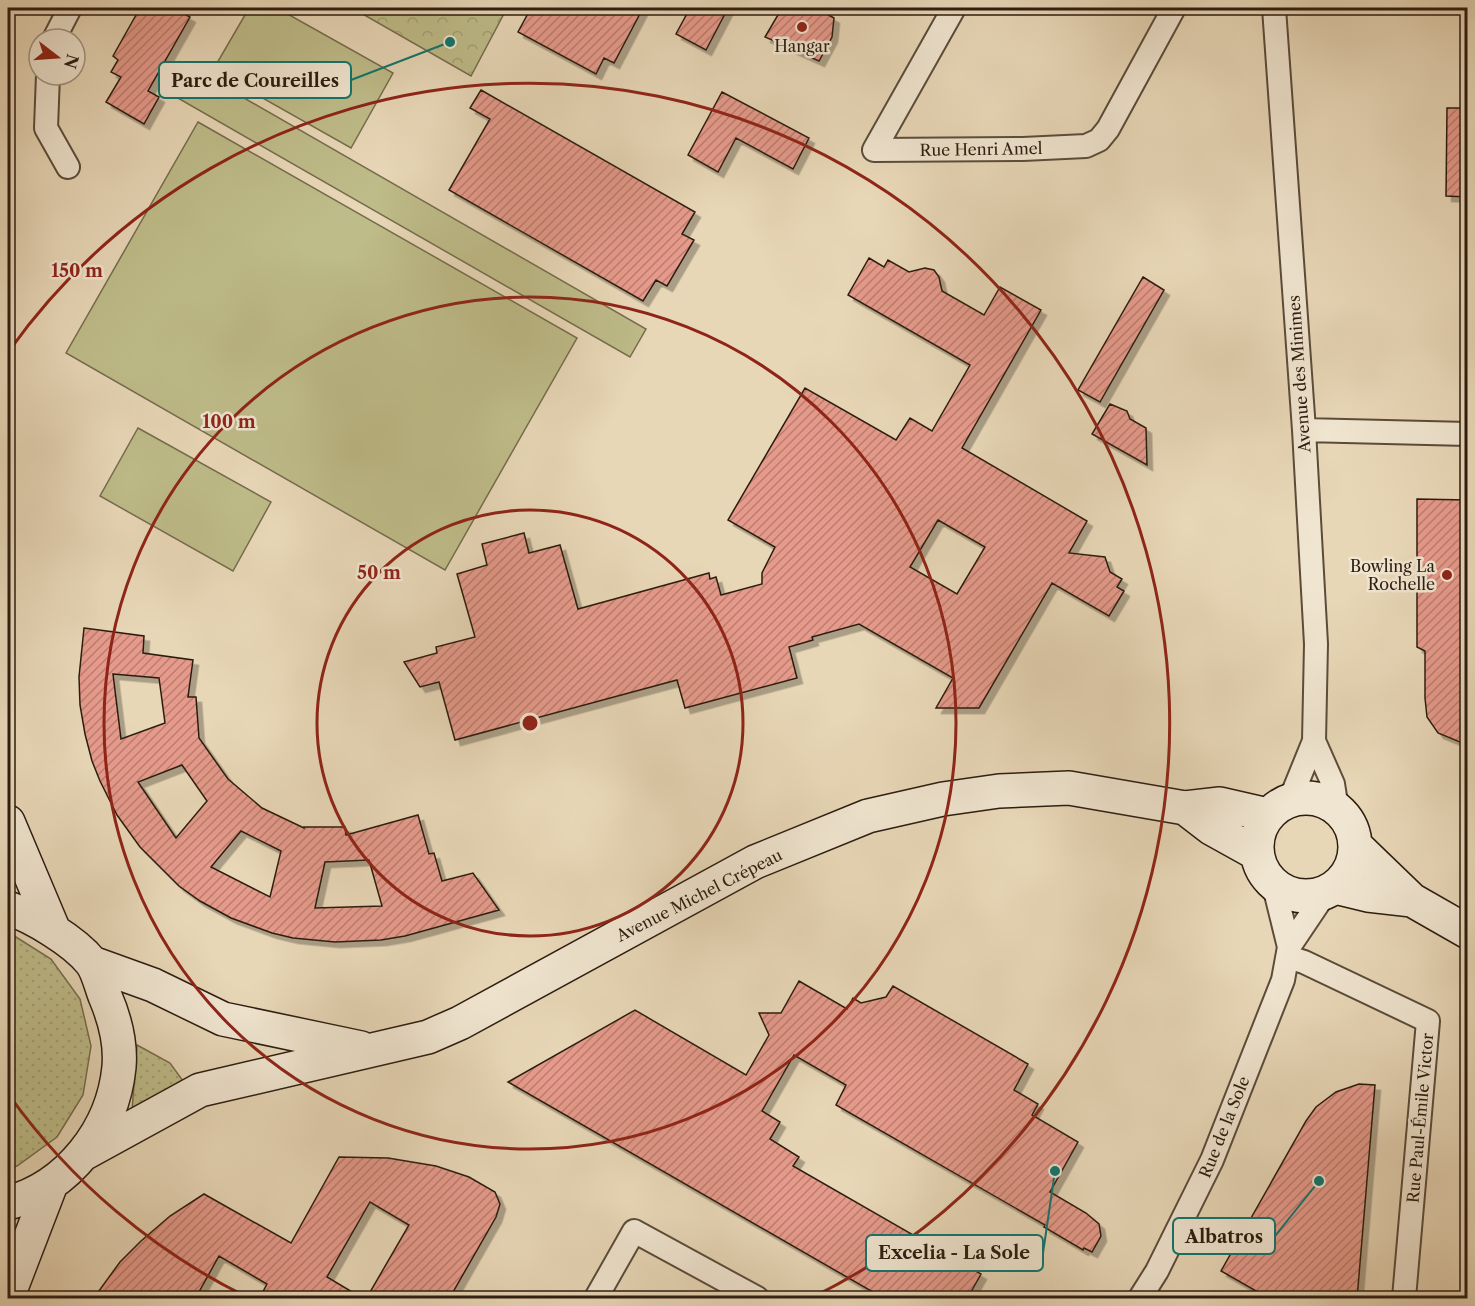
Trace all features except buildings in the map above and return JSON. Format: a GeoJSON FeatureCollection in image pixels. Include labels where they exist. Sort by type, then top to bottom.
{"type":"FeatureCollection","features":[{"type":"Feature","properties":{"kind":"street"},"geometry":{"type":"LineString","coordinates":[[60,27],[70,8]]}},
{"type":"Feature","properties":{"kind":"street","name":"Rue Henri Amel"},"geometry":{"type":"LineString","coordinates":[[954,8],[874,150],[1023,149],[1086,146],[1099,140],[1108,129],[1174,8]]}},
{"type":"Feature","properties":{"kind":"street","name":"Avenue des Minimes"},"geometry":{"type":"LineString","coordinates":[[1274,8],[1304,430],[1316,644],[1314,741],[1333,784],[1337,809]]}},
{"type":"Feature","properties":{"kind":"street"},"geometry":{"type":"LineString","coordinates":[[48,87],[46,128],[68,167]]}},
{"type":"Feature","properties":{"kind":"street"},"geometry":{"type":"LineString","coordinates":[[1304,430],[1467,434]]}},
{"type":"Feature","properties":{"kind":"street","name":"Avenue des Minimes"},"geometry":{"type":"LineString","coordinates":[[1279,807],[1314,741]]}},
{"type":"Feature","properties":{"kind":"street","name":"Avenue Michel Crépeau"},"geometry":{"type":"LineString","coordinates":[[85,1153],[200,1090],[428,1038],[460,1023],[754,862],[868,816],[943,799],[999,791],[1069,788],[1185,808],[1220,804],[1279,807],[1307,798],[1323,800],[1337,809]]}},
{"type":"Feature","properties":{"kind":"street"},"geometry":{"type":"LineString","coordinates":[[1279,807],[1259,833],[1256,853],[1262,871],[1274,886],[1286,893],[1299,896],[1313,896],[1330,890],[1344,879],[1350,869],[1355,845],[1353,832],[1337,809]]}},
{"type":"Feature","properties":{"kind":"street","name":"Avenue Michel Crépeau"},"geometry":{"type":"LineString","coordinates":[[1185,808],[1211,828],[1256,853]]}},
{"type":"Feature","properties":{"kind":"street"},"geometry":{"type":"LineString","coordinates":[[8,822],[54,931]]}},
{"type":"Feature","properties":{"kind":"street"},"geometry":{"type":"LineString","coordinates":[[1355,845],[1412,900],[1467,932]]}},
{"type":"Feature","properties":{"kind":"street","name":"Rue de la Sole"},"geometry":{"type":"LineString","coordinates":[[1274,886],[1288,952]]}},
{"type":"Feature","properties":{"kind":"street"},"geometry":{"type":"LineString","coordinates":[[1330,890],[1412,900]]}},
{"type":"Feature","properties":{"kind":"street","name":"Rue de la Sole"},"geometry":{"type":"LineString","coordinates":[[1140,1299],[1212,1160],[1282,980],[1288,952],[1330,890]]}},
{"type":"Feature","properties":{"kind":"street"},"geometry":{"type":"LineString","coordinates":[[8,908],[54,931],[92,963],[115,1019],[119,1066],[108,1112],[85,1153],[51,1184],[23,1199],[8,1203]]}},
{"type":"Feature","properties":{"kind":"street","name":"Rue Paul-Émile Victor"},"geometry":{"type":"LineString","coordinates":[[1288,952],[1428,1021],[1404,1299]]}},
{"type":"Feature","properties":{"kind":"street","name":"Avenue Michel Crépeau"},"geometry":{"type":"LineString","coordinates":[[92,963],[153,986],[223,1019],[371,1050]]}},
{"type":"Feature","properties":{"kind":"street"},"geometry":{"type":"LineString","coordinates":[[8,1296],[51,1184]]}},
{"type":"Feature","properties":{"kind":"street"},"geometry":{"type":"LineString","coordinates":[[596,1299],[634,1231],[757,1299]]}},
{"type":"Feature","properties":{"kind":"green space"},"geometry":{"type":"Polygon","coordinates":[[[249,8],[277,8],[393,73],[351,148],[213,70],[249,8]]]}},
{"type":"Feature","properties":{"kind":"green space"},"geometry":{"type":"Polygon","coordinates":[[[352,8],[507,8],[471,76],[352,8]]]}},
{"type":"Feature","properties":{"kind":"green space"},"geometry":{"type":"Polygon","coordinates":[[[192,68],[646,329],[630,357],[176,97],[192,68]]]}},
{"type":"Feature","properties":{"kind":"green space"},"geometry":{"type":"Polygon","coordinates":[[[198,122],[577,338],[445,570],[66,353],[198,122]]]}},
{"type":"Feature","properties":{"kind":"green space"},"geometry":{"type":"Polygon","coordinates":[[[138,428],[271,502],[233,571],[100,496],[138,428]]]}},
{"type":"Feature","properties":{"kind":"green space"},"geometry":{"type":"Polygon","coordinates":[[[8,932],[51,959],[80,999],[91,1046],[83,1095],[57,1137],[17,1166],[8,1168],[8,932]]]}},
{"type":"Feature","properties":{"kind":"green space"},"geometry":{"type":"Polygon","coordinates":[[[137,1045],[170,1063],[183,1081],[132,1111],[137,1045]]]}},
{"type":"Feature","properties":{"kind":"place","name":"Hangar"},"geometry":{"type":"Point","coordinates":[802,27]}},
{"type":"Feature","properties":{"kind":"place","name":"Parc de Coureilles"},"geometry":{"type":"Point","coordinates":[450,42]}},
{"type":"Feature","properties":{"kind":"place","name":"Bowling La Rochelle"},"geometry":{"type":"Point","coordinates":[1447,575]}},
{"type":"Feature","properties":{"kind":"place","name":"Excelia - La Sole"},"geometry":{"type":"Point","coordinates":[1055,1171]}},
{"type":"Feature","properties":{"kind":"place","name":"Albatros"},"geometry":{"type":"Point","coordinates":[1319,1181]}}]}
